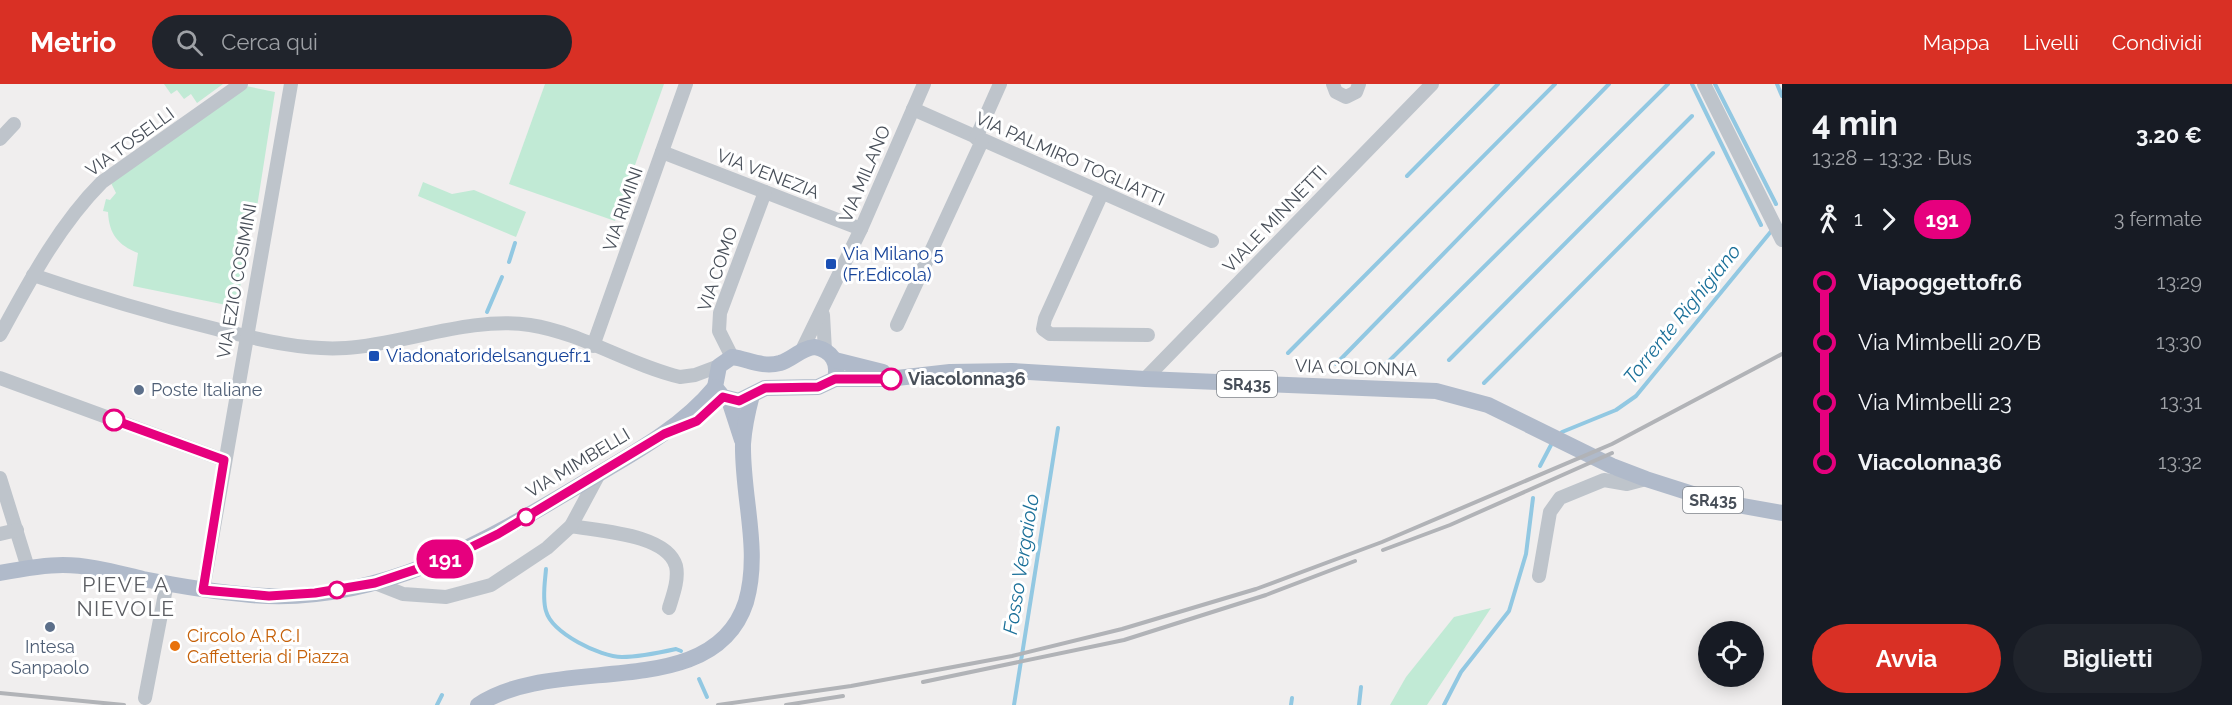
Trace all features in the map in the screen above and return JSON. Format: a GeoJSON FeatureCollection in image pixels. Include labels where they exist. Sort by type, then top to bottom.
{"type":"FeatureCollection","features":[{"type":"Feature","properties":{"kind":"main road","name":"SR435"},"geometry":{"type":"LineString","coordinates":[[725,362],[772,364],[786,360],[802,350],[815,347],[830,356],[907,377]]}},
{"type":"Feature","properties":{"kind":"main road"},"geometry":{"type":"LineString","coordinates":[[830,356],[835,379]]}},
{"type":"Feature","properties":{"kind":"main road"},"geometry":{"type":"LineString","coordinates":[[725,362],[723,395],[743,444]]}},
{"type":"Feature","properties":{"kind":"main road","name":"VIA COLONNA"},"geometry":{"type":"LineString","coordinates":[[907,377],[950,372],[1012,370],[1145,379],[1436,391],[1488,405],[1608,473],[1646,479],[1715,501],[1782,513]]}},
{"type":"Feature","properties":{"kind":"main road","name":"SR435"},"geometry":{"type":"LineString","coordinates":[[723,395],[743,400],[773,387],[818,387],[835,379],[907,377]]}},
{"type":"Feature","properties":{"kind":"main road","name":"VIA MIMBELLI"},"geometry":{"type":"LineString","coordinates":[[0,573],[28,568],[72,566],[203,590],[286,596],[375,583],[447,559],[498,534],[664,434],[697,421],[723,395]]}},
{"type":"Feature","properties":{"kind":"main road"},"geometry":{"type":"LineString","coordinates":[[485,701],[515,687],[669,672],[695,663],[721,645],[736,624],[746,604],[752,569],[743,444],[752,395]]}},
{"type":"Feature","properties":{"kind":"street","name":"VIA TOSELLI"},"geometry":{"type":"LineString","coordinates":[[0,335],[33,275],[83,200],[102,182],[241,84]]}},
{"type":"Feature","properties":{"kind":"street","name":"VIA EZIO COSIMINI"},"geometry":{"type":"LineString","coordinates":[[203,590],[245,336],[291,84]]}},
{"type":"Feature","properties":{"kind":"street","name":"VIA RIMINI"},"geometry":{"type":"LineString","coordinates":[[593,346],[686,84]]}},
{"type":"Feature","properties":{"kind":"street","name":"VIA MILANO"},"geometry":{"type":"LineString","coordinates":[[802,350],[861,229],[924,84]]}},
{"type":"Feature","properties":{"kind":"street"},"geometry":{"type":"LineString","coordinates":[[897,325],[979,139],[1000,84]]}},
{"type":"Feature","properties":{"kind":"street"},"geometry":{"type":"LineString","coordinates":[[1333,84],[1336,92],[1346,97],[1356,92],[1359,84]]}},
{"type":"Feature","properties":{"kind":"street","name":"VIALE MINNETTI"},"geometry":{"type":"LineString","coordinates":[[1145,379],[1432,84]]}},
{"type":"Feature","properties":{"kind":"street"},"geometry":{"type":"LineString","coordinates":[[1704,84],[1782,240]]}},
{"type":"Feature","properties":{"kind":"street","name":"VIA PALMIRO TOGLIATTI"},"geometry":{"type":"LineString","coordinates":[[913,110],[1212,242]]}},
{"type":"Feature","properties":{"kind":"street"},"geometry":{"type":"LineString","coordinates":[[0,139],[14,124]]}},
{"type":"Feature","properties":{"kind":"street","name":"VIA VENEZIA"},"geometry":{"type":"LineString","coordinates":[[662,152],[861,229]]}},
{"type":"Feature","properties":{"kind":"street","name":"VIA COMO"},"geometry":{"type":"LineString","coordinates":[[725,362],[719,331],[720,313],[765,192]]}},
{"type":"Feature","properties":{"kind":"street"},"geometry":{"type":"LineString","coordinates":[[1102,193],[1043,328],[1050,334],[1148,335]]}},
{"type":"Feature","properties":{"kind":"street"},"geometry":{"type":"LineString","coordinates":[[33,275],[141,311],[245,336],[307,346],[343,348],[486,325],[515,324],[543,328],[680,377],[695,375],[725,362]]}},
{"type":"Feature","properties":{"kind":"street"},"geometry":{"type":"LineString","coordinates":[[823,310],[830,356]]}},
{"type":"Feature","properties":{"kind":"street"},"geometry":{"type":"LineString","coordinates":[[0,378],[224,460]]}},
{"type":"Feature","properties":{"kind":"street"},"geometry":{"type":"LineString","coordinates":[[1539,576],[1552,507],[1565,495],[1608,473]]}},
{"type":"Feature","properties":{"kind":"street"},"geometry":{"type":"LineString","coordinates":[[375,583],[403,594],[446,597],[491,585],[547,548],[571,526],[599,474]]}},
{"type":"Feature","properties":{"kind":"street"},"geometry":{"type":"LineString","coordinates":[[1,481],[28,568]]}},
{"type":"Feature","properties":{"kind":"street"},"geometry":{"type":"LineString","coordinates":[[571,526],[646,539],[667,553],[676,565],[677,578],[669,608]]}},
{"type":"Feature","properties":{"kind":"street"},"geometry":{"type":"LineString","coordinates":[[0,534],[17,530]]}},
{"type":"Feature","properties":{"kind":"street"},"geometry":{"type":"LineString","coordinates":[[145,698],[167,583]]}},
{"type":"Feature","properties":{"kind":"green space"},"geometry":{"type":"Polygon","coordinates":[[[164,84],[223,84],[197,103],[191,94],[184,99],[177,90],[171,94],[164,84]]]}},
{"type":"Feature","properties":{"kind":"green space"},"geometry":{"type":"Polygon","coordinates":[[[545,84],[664,84],[615,221],[509,184],[545,84]]]}},
{"type":"Feature","properties":{"kind":"green space"},"geometry":{"type":"Polygon","coordinates":[[[246,86],[275,92],[257,207],[244,216],[238,228],[239,241],[247,253],[236,307],[133,286],[138,253],[116,238],[110,227],[108,212],[103,211],[106,199],[110,200],[116,193],[111,183],[246,86]]]}},
{"type":"Feature","properties":{"kind":"green space"},"geometry":{"type":"Polygon","coordinates":[[[423,182],[452,194],[474,190],[526,212],[516,237],[418,196],[423,182]]]}},
{"type":"Feature","properties":{"kind":"green space"},"geometry":{"type":"Polygon","coordinates":[[[1491,608],[1427,705],[1390,705],[1406,677],[1454,617],[1491,608]]]}},
{"type":"Feature","properties":{"kind":"waterway"},"geometry":{"type":"LineString","coordinates":[[1407,176],[1498,84]]}},
{"type":"Feature","properties":{"kind":"waterway"},"geometry":{"type":"LineString","coordinates":[[1288,353],[1555,84]]}},
{"type":"Feature","properties":{"kind":"waterway"},"geometry":{"type":"LineString","coordinates":[[1336,364],[1609,84]]}},
{"type":"Feature","properties":{"kind":"waterway"},"geometry":{"type":"LineString","coordinates":[[1384,366],[1668,84]]}},
{"type":"Feature","properties":{"kind":"waterway"},"geometry":{"type":"LineString","coordinates":[[1692,84],[1761,225]]}},
{"type":"Feature","properties":{"kind":"waterway"},"geometry":{"type":"LineString","coordinates":[[1715,84],[1776,204]]}},
{"type":"Feature","properties":{"kind":"waterway","name":"Torrente Righigiano"},"geometry":{"type":"LineString","coordinates":[[1777,84],[1782,96]]}},
{"type":"Feature","properties":{"kind":"waterway"},"geometry":{"type":"LineString","coordinates":[[1449,360],[1692,116]]}},
{"type":"Feature","properties":{"kind":"waterway"},"geometry":{"type":"LineString","coordinates":[[1484,383],[1713,153]]}},
{"type":"Feature","properties":{"kind":"waterway","name":"Torrente Righigiano"},"geometry":{"type":"LineString","coordinates":[[1562,432],[1616,410],[1636,396],[1773,229]]}},
{"type":"Feature","properties":{"kind":"waterway"},"geometry":{"type":"LineString","coordinates":[[509,262],[515,243]]}},
{"type":"Feature","properties":{"kind":"waterway"},"geometry":{"type":"LineString","coordinates":[[487,312],[502,277]]}},
{"type":"Feature","properties":{"kind":"waterway","name":"Fosso Vergaiolo"},"geometry":{"type":"LineString","coordinates":[[1014,705],[1058,428]]}},
{"type":"Feature","properties":{"kind":"waterway","name":"Torrente Righigiano"},"geometry":{"type":"LineString","coordinates":[[1540,466],[1551,445]]}},
{"type":"Feature","properties":{"kind":"waterway","name":"Torrente Righigiano"},"geometry":{"type":"LineString","coordinates":[[1444,705],[1461,672],[1509,611],[1526,554],[1533,498]]}},
{"type":"Feature","properties":{"kind":"waterway"},"geometry":{"type":"LineString","coordinates":[[546,569],[544,595],[546,611],[557,627],[578,642],[602,653],[622,657],[642,656],[676,649],[681,651]]}},
{"type":"Feature","properties":{"kind":"waterway"},"geometry":{"type":"LineString","coordinates":[[699,679],[707,697]]}},
{"type":"Feature","properties":{"kind":"waterway"},"geometry":{"type":"LineString","coordinates":[[1359,705],[1361,687]]}},
{"type":"Feature","properties":{"kind":"waterway"},"geometry":{"type":"LineString","coordinates":[[437,705],[442,695]]}},
{"type":"Feature","properties":{"kind":"waterway"},"geometry":{"type":"LineString","coordinates":[[1291,705],[1292,698]]}},
{"type":"Feature","properties":{"kind":"railway"},"geometry":{"type":"LineString","coordinates":[[718,705],[851,686],[1012,656],[1122,629],[1256,589],[1382,542],[1612,444],[1782,354]]}},
{"type":"Feature","properties":{"kind":"railway"},"geometry":{"type":"LineString","coordinates":[[1383,550],[1450,525],[1612,453]]}},
{"type":"Feature","properties":{"kind":"railway"},"geometry":{"type":"LineString","coordinates":[[923,682],[1124,640],[1266,595],[1355,561]]}},
{"type":"Feature","properties":{"kind":"railway"},"geometry":{"type":"LineString","coordinates":[[0,693],[124,705]]}},
{"type":"Feature","properties":{"kind":"railway"},"geometry":{"type":"LineString","coordinates":[[786,705],[843,696]]}},
{"type":"Feature","properties":{"kind":"bus line","name":"191"},"geometry":{"type":"LineString","coordinates":[[114,420],[224,460],[203,590],[286,596],[375,583],[447,559],[498,534],[664,434],[697,421],[713,409],[723,397],[739,401],[765,388],[818,387],[829,384],[835,379],[891,379]]}},
{"type":"Feature","properties":{"kind":"place","name":"Via Milano 5 (Fr.Edicola)"},"geometry":{"type":"Point","coordinates":[831,264]}},
{"type":"Feature","properties":{"kind":"place","name":"Viadonatoridelsanguefr.1"},"geometry":{"type":"Point","coordinates":[374,356]}},
{"type":"Feature","properties":{"kind":"place","name":"Viacolonna36"},"geometry":{"type":"Point","coordinates":[891,379]}},
{"type":"Feature","properties":{"kind":"place","name":"Poste Italiane"},"geometry":{"type":"Point","coordinates":[139,390]}},
{"type":"Feature","properties":{"kind":"place","name":"Intesa Sanpaolo"},"geometry":{"type":"Point","coordinates":[50,627]}},
{"type":"Feature","properties":{"kind":"place","name":"Circolo A.R.C.I Caffetteria di Piazza"},"geometry":{"type":"Point","coordinates":[175,646]}},
{"type":"Feature","properties":{"kind":"district","name":"PIEVE A NIEVOLE"},"geometry":{"type":"Point","coordinates":[126,597]}}]}
